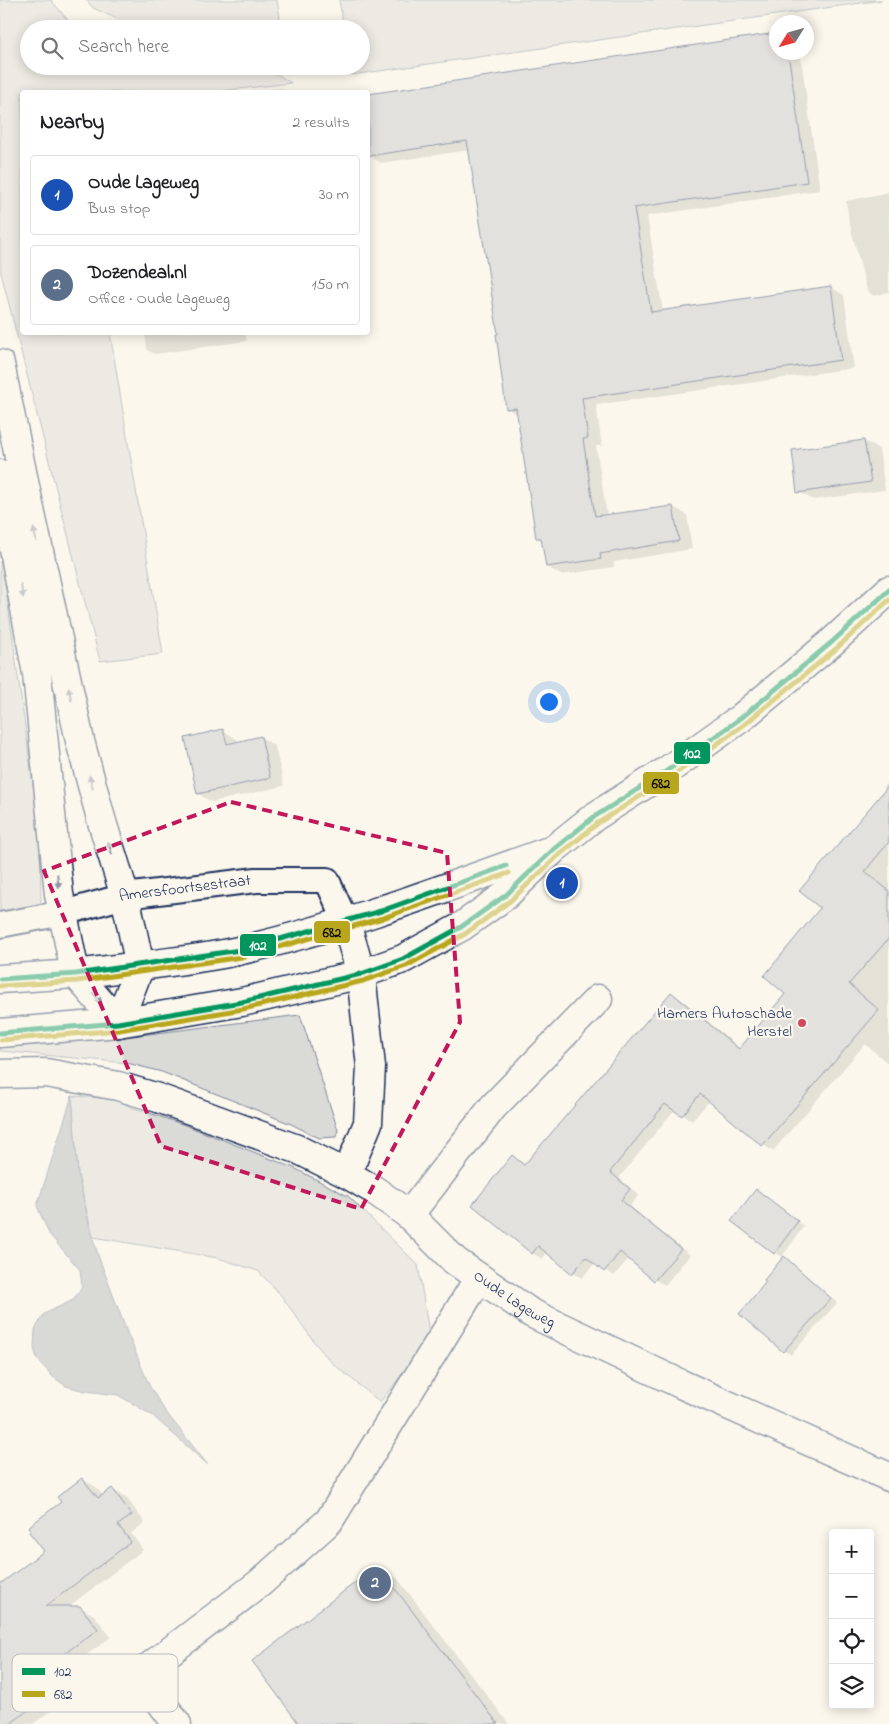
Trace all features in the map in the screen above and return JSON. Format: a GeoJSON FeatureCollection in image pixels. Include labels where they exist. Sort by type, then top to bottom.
{"type":"FeatureCollection","features":[{"type":"Feature","properties":{"kind":"main road"},"geometry":{"type":"LineString","coordinates":[[0,364],[80,741],[125,896],[140,966],[118,1023]]}},
{"type":"Feature","properties":{"kind":"main road"},"geometry":{"type":"LineString","coordinates":[[0,474],[37,674],[58,885],[76,974],[118,1023]]}},
{"type":"Feature","properties":{"kind":"main road"},"geometry":{"type":"LineString","coordinates":[[0,1033],[118,1023],[242,1002],[361,974],[403,959],[460,927],[506,895],[554,849],[594,818],[668,770],[741,718],[832,642],[889,590]]}},
{"type":"Feature","properties":{"kind":"main road"},"geometry":{"type":"LineString","coordinates":[[0,979],[76,974],[240,950],[381,911],[554,849]]}},
{"type":"Feature","properties":{"kind":"main road","name":"Amersfoortsestraat"},"geometry":{"type":"LineString","coordinates":[[346,922],[361,974]]}},
{"type":"Feature","properties":{"kind":"main road"},"geometry":{"type":"LineString","coordinates":[[0,1074],[46,1074],[118,1086],[158,1098],[297,1149],[347,1174],[368,1123],[371,1067],[361,974]]}},
{"type":"Feature","properties":{"kind":"main road"},"geometry":{"type":"LineString","coordinates":[[409,1215],[493,1107],[598,998]]}},
{"type":"Feature","properties":{"kind":"main road","name":"Oude Lageweg"},"geometry":{"type":"LineString","coordinates":[[347,1174],[374,1190],[409,1215],[455,1261],[531,1313],[889,1478]]}},
{"type":"Feature","properties":{"kind":"main road"},"geometry":{"type":"LineString","coordinates":[[166,1654],[260,1583],[329,1521],[479,1278]]}},
{"type":"Feature","properties":{"kind":"main road"},"geometry":{"type":"LineString","coordinates":[[168,1712],[177,1724]]}},
{"type":"Feature","properties":{"kind":"lane","name":"Amersfoortsestraat"},"geometry":{"type":"LineString","coordinates":[[0,925],[63,913],[125,896],[256,880],[327,880],[346,922]]}},
{"type":"Feature","properties":{"kind":"highlighted area"},"geometry":{"type":"Polygon","coordinates":[[[231,802],[447,853],[460,1022],[361,1209],[161,1146],[44,871],[231,802]]]}},
{"type":"Feature","properties":{"kind":"shaded area"},"geometry":{"type":"Polygon","coordinates":[[[0,0],[51,0],[68,20],[20,20],[20,75],[278,75],[291,83],[230,90],[20,90],[20,335],[110,335],[163,654],[100,661],[0,269],[0,0]]]}},
{"type":"Feature","properties":{"kind":"shaded area"},"geometry":{"type":"Polygon","coordinates":[[[86,0],[277,0],[280,20],[120,20],[93,8],[86,0]]]}},
{"type":"Feature","properties":{"kind":"shaded area"},"geometry":{"type":"Polygon","coordinates":[[[339,0],[882,0],[370,72],[370,20],[342,20],[339,0]]]}},
{"type":"Feature","properties":{"kind":"shaded area"},"geometry":{"type":"Polygon","coordinates":[[[0,561],[4,576],[40,834],[41,905],[0,916],[0,561]]]}},
{"type":"Feature","properties":{"kind":"shaded area"},"geometry":{"type":"Polygon","coordinates":[[[300,1015],[338,1130],[336,1137],[319,1138],[291,1124],[162,1072],[127,1063],[0,1051],[0,1048],[117,1038],[300,1015]]]}},
{"type":"Feature","properties":{"kind":"shaded area"},"geometry":{"type":"Polygon","coordinates":[[[72,1096],[115,1099],[131,1107],[185,1125],[294,1168],[348,1196],[418,1265],[430,1339],[380,1402],[332,1363],[315,1343],[280,1294],[258,1271],[218,1258],[93,1237],[78,1175],[72,1096]]]}},
{"type":"Feature","properties":{"kind":"shaded area"},"geometry":{"type":"Polygon","coordinates":[[[72,1096],[78,1175],[98,1255],[150,1387],[165,1411],[208,1465],[153,1416],[118,1395],[85,1391],[66,1386],[53,1377],[37,1359],[34,1348],[35,1329],[44,1314],[73,1300],[82,1287],[80,1270],[49,1234],[37,1206],[72,1096]]]}},
{"type":"Feature","properties":{"kind":"building"},"geometry":{"type":"Polygon","coordinates":[[[769,34],[769,60],[789,60],[807,182],[634,208],[651,312],[831,286],[841,360],[582,398],[588,438],[583,439],[595,516],[673,506],[679,541],[600,554],[601,559],[546,567],[541,538],[536,538],[516,408],[506,409],[496,334],[498,334],[467,141],[370,156],[370,94],[769,34]]]}},
{"type":"Feature","properties":{"kind":"building"},"geometry":{"type":"Polygon","coordinates":[[[864,440],[871,482],[797,493],[792,450],[864,440]]]}},
{"type":"Feature","properties":{"kind":"building"},"geometry":{"type":"Polygon","coordinates":[[[223,729],[227,744],[261,736],[270,778],[197,794],[185,738],[223,729]]]}},
{"type":"Feature","properties":{"kind":"building"},"geometry":{"type":"Polygon","coordinates":[[[889,785],[889,842],[865,871],[889,891],[889,938],[849,984],[879,1010],[762,1146],[700,1094],[682,1116],[665,1104],[610,1172],[630,1189],[621,1200],[681,1249],[654,1281],[620,1252],[604,1272],[586,1257],[572,1274],[538,1246],[532,1254],[472,1205],[512,1155],[524,1165],[671,992],[739,1049],[785,994],[764,976],[820,908],[799,891],[889,785]]]}},
{"type":"Feature","properties":{"kind":"building"},"geometry":{"type":"Polygon","coordinates":[[[756,1189],[798,1221],[774,1254],[731,1221],[756,1189]]]}},
{"type":"Feature","properties":{"kind":"building"},"geometry":{"type":"Polygon","coordinates":[[[784,1256],[831,1298],[783,1352],[739,1314],[766,1282],[764,1280],[784,1256]]]}},
{"type":"Feature","properties":{"kind":"building"},"geometry":{"type":"Polygon","coordinates":[[[82,1478],[98,1498],[112,1488],[132,1515],[118,1525],[131,1542],[46,1606],[80,1606],[98,1629],[64,1654],[12,1654],[12,1712],[26,1712],[10,1724],[0,1724],[0,1584],[44,1551],[29,1532],[31,1530],[28,1527],[61,1502],[57,1497],[82,1478]]]}},
{"type":"Feature","properties":{"kind":"building"},"geometry":{"type":"Polygon","coordinates":[[[377,1566],[498,1724],[299,1724],[252,1661],[377,1566]]]}},
{"type":"Feature","properties":{"kind":"transit line","name":"102"},"geometry":{"type":"LineString","coordinates":[[0,1033],[118,1023],[242,1002],[361,974],[403,959],[461,927],[506,895],[554,849],[594,817],[668,770],[741,718],[832,642],[889,590]]}},
{"type":"Feature","properties":{"kind":"transit line","name":"682"},"geometry":{"type":"LineString","coordinates":[[1,1040],[119,1030],[243,1009],[363,981],[406,966],[465,934],[510,901],[559,855],[598,823],[672,776],[745,724],[837,648],[889,600]]}},
{"type":"Feature","properties":{"kind":"transit line","name":"102"},"geometry":{"type":"LineString","coordinates":[[0,979],[76,974],[240,950],[381,911],[506,866]]}},
{"type":"Feature","properties":{"kind":"transit line","name":"682"},"geometry":{"type":"LineString","coordinates":[[0,986],[77,981],[242,957],[383,918],[509,873]]}},
{"type":"Feature","properties":{"kind":"place","name":"Oude Lageweg"},"geometry":{"type":"Point","coordinates":[562,883]}},
{"type":"Feature","properties":{"kind":"place","name":"Hamers Autoschade Herstel"},"geometry":{"type":"Point","coordinates":[802,1023]}},
{"type":"Feature","properties":{"kind":"place","name":"Dozendeal.nl"},"geometry":{"type":"Point","coordinates":[375,1583]}}]}
